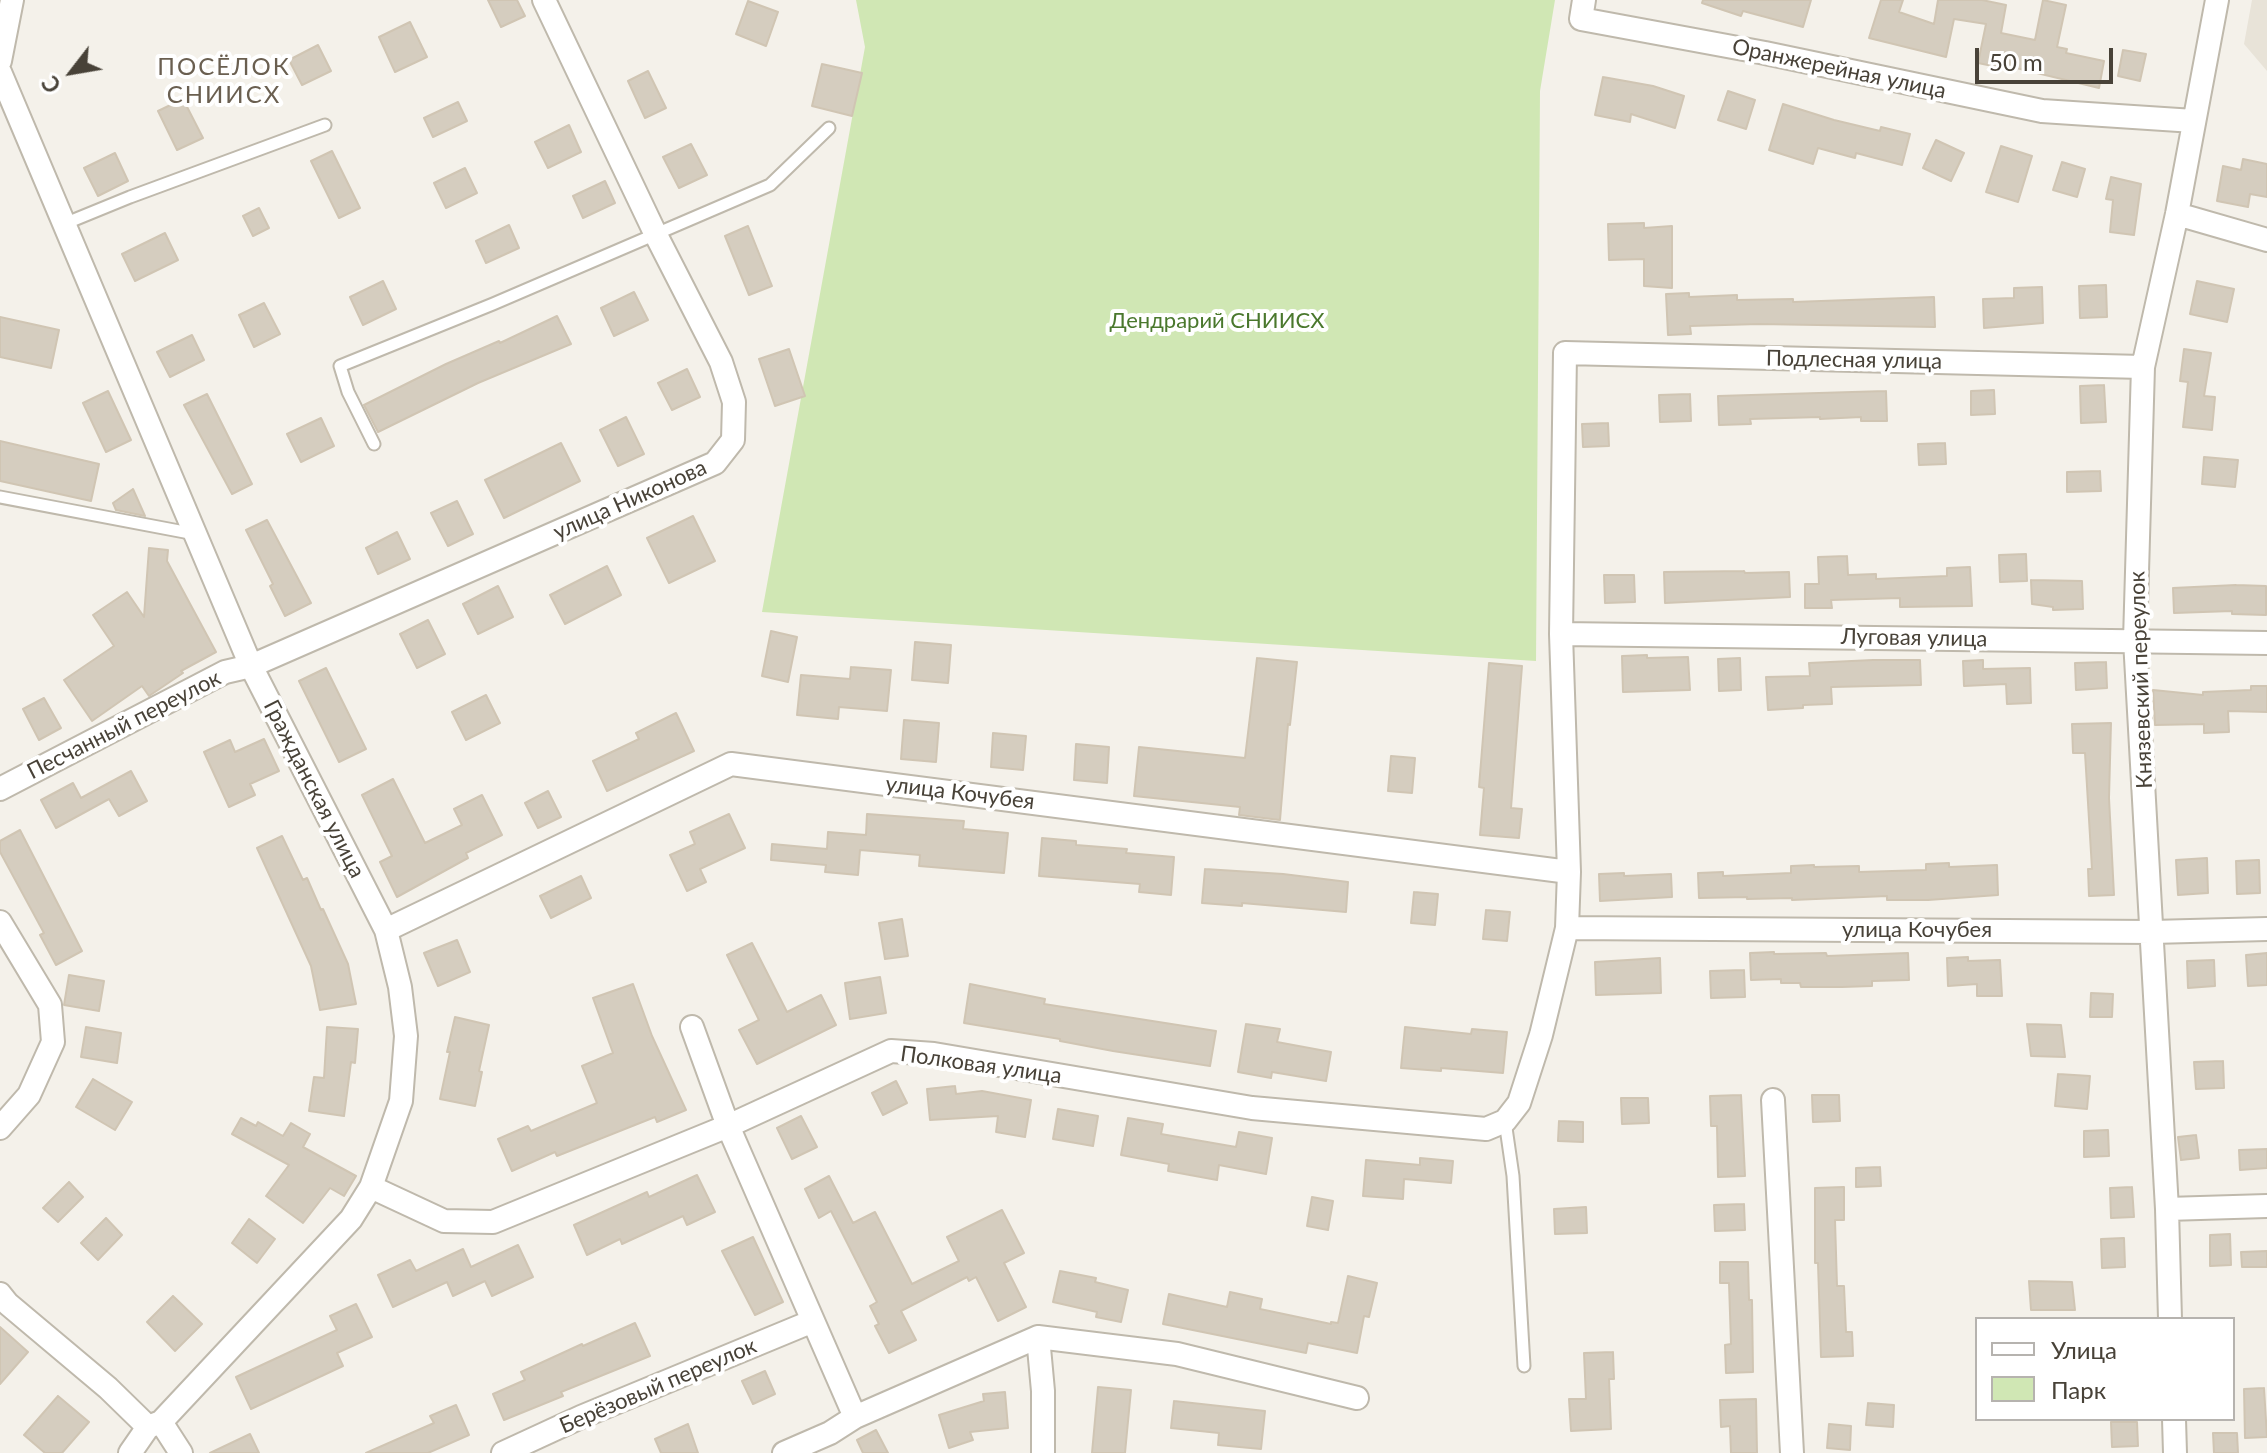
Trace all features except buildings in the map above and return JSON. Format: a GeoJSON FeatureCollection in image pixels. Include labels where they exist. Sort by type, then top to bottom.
{"type":"FeatureCollection","features":[{"type":"Feature","properties":{"kind":"street"},"geometry":{"type":"LineString","coordinates":[[0,61],[12,0]]}},
{"type":"Feature","properties":{"kind":"street","name":"улица Никонова"},"geometry":{"type":"LineString","coordinates":[[251,666],[715,463],[733,440],[734,402],[721,362],[656,235],[544,0]]}},
{"type":"Feature","properties":{"kind":"street","name":"Князевский переулок"},"geometry":{"type":"LineString","coordinates":[[2170,1317],[2167,1209],[2135,640],[2143,367],[2177,214],[2217,0]]}},
{"type":"Feature","properties":{"kind":"street","name":"Оранжерейная улица"},"geometry":{"type":"LineString","coordinates":[[1582,9],[1765,53],[2042,111],[2194,121]]}},
{"type":"Feature","properties":{"kind":"street","name":"Гражданская улица"},"geometry":{"type":"LineString","coordinates":[[0,72],[251,666],[386,930],[400,987],[406,1036],[401,1101],[371,1187],[351,1219],[130,1453]]}},
{"type":"Feature","properties":{"kind":"street"},"geometry":{"type":"LineString","coordinates":[[2177,214],[2267,240]]}},
{"type":"Feature","properties":{"kind":"street","name":"Подлесная улица"},"geometry":{"type":"LineString","coordinates":[[1561,634],[1565,353],[2143,367]]}},
{"type":"Feature","properties":{"kind":"street"},"geometry":{"type":"LineString","coordinates":[[1496,1125],[1519,1103],[1541,1035],[1567,928],[1569,872],[1561,634]]}},
{"type":"Feature","properties":{"kind":"street","name":"Луговая улица"},"geometry":{"type":"LineString","coordinates":[[1561,634],[2267,643]]}},
{"type":"Feature","properties":{"kind":"street","name":"Песчанный переулок"},"geometry":{"type":"LineString","coordinates":[[0,789],[225,672],[251,666]]}},
{"type":"Feature","properties":{"kind":"street","name":"улица Кочубея"},"geometry":{"type":"LineString","coordinates":[[386,930],[731,764],[1569,872]]}},
{"type":"Feature","properties":{"kind":"street"},"geometry":{"type":"LineString","coordinates":[[0,922],[50,1005],[53,1042],[29,1095],[0,1128]]}},
{"type":"Feature","properties":{"kind":"street","name":"улица Кочубея"},"geometry":{"type":"LineString","coordinates":[[1567,928],[2152,932],[2267,929]]}},
{"type":"Feature","properties":{"kind":"street"},"geometry":{"type":"LineString","coordinates":[[692,1027],[728,1126],[855,1417]]}},
{"type":"Feature","properties":{"kind":"street","name":"Полковая улица"},"geometry":{"type":"LineString","coordinates":[[371,1187],[444,1221],[493,1222],[728,1126],[891,1051],[934,1054],[1252,1108],[1496,1125]]}},
{"type":"Feature","properties":{"kind":"street"},"geometry":{"type":"LineString","coordinates":[[1773,1100],[1792,1453]]}},
{"type":"Feature","properties":{"kind":"street"},"geometry":{"type":"LineString","coordinates":[[2167,1209],[2267,1206]]}},
{"type":"Feature","properties":{"kind":"street"},"geometry":{"type":"LineString","coordinates":[[0,1294],[8,1304],[155,1425],[181,1453]]}},
{"type":"Feature","properties":{"kind":"street","name":"Берёзовый переулок"},"geometry":{"type":"LineString","coordinates":[[503,1453],[581,1417],[813,1321]]}},
{"type":"Feature","properties":{"kind":"street"},"geometry":{"type":"LineString","coordinates":[[1038,1337],[1043,1391],[1043,1453]]}},
{"type":"Feature","properties":{"kind":"street"},"geometry":{"type":"LineString","coordinates":[[784,1453],[830,1433],[855,1417],[1038,1337],[1177,1354],[1357,1398]]}},
{"type":"Feature","properties":{"kind":"street"},"geometry":{"type":"LineString","coordinates":[[2174,1421],[2175,1453]]}},
{"type":"Feature","properties":{"kind":"lane"},"geometry":{"type":"LineString","coordinates":[[64,224],[325,125]]}},
{"type":"Feature","properties":{"kind":"lane"},"geometry":{"type":"LineString","coordinates":[[374,444],[348,392],[340,366],[770,185],[829,128]]}},
{"type":"Feature","properties":{"kind":"lane"},"geometry":{"type":"LineString","coordinates":[[0,497],[195,534]]}},
{"type":"Feature","properties":{"kind":"lane"},"geometry":{"type":"LineString","coordinates":[[1496,1125],[1513,1176],[1524,1366]]}},
{"type":"Feature","properties":{"kind":"shaded area"},"geometry":{"type":"Polygon","coordinates":[[[2252,0],[2267,0],[2267,71],[2244,44],[2252,0]]]}},
{"type":"Feature","properties":{"kind":"green space","name":"Дендрарий СНИИСХ"},"geometry":{"type":"Polygon","coordinates":[[[856,0],[1555,0],[1540,91],[1536,661],[762,612],[865,47],[856,0]]]}},
{"type":"Feature","properties":{"kind":"district","name":"ПОСЁЛОК СНИИСХ"},"geometry":{"type":"Point","coordinates":[224,81]}}]}
